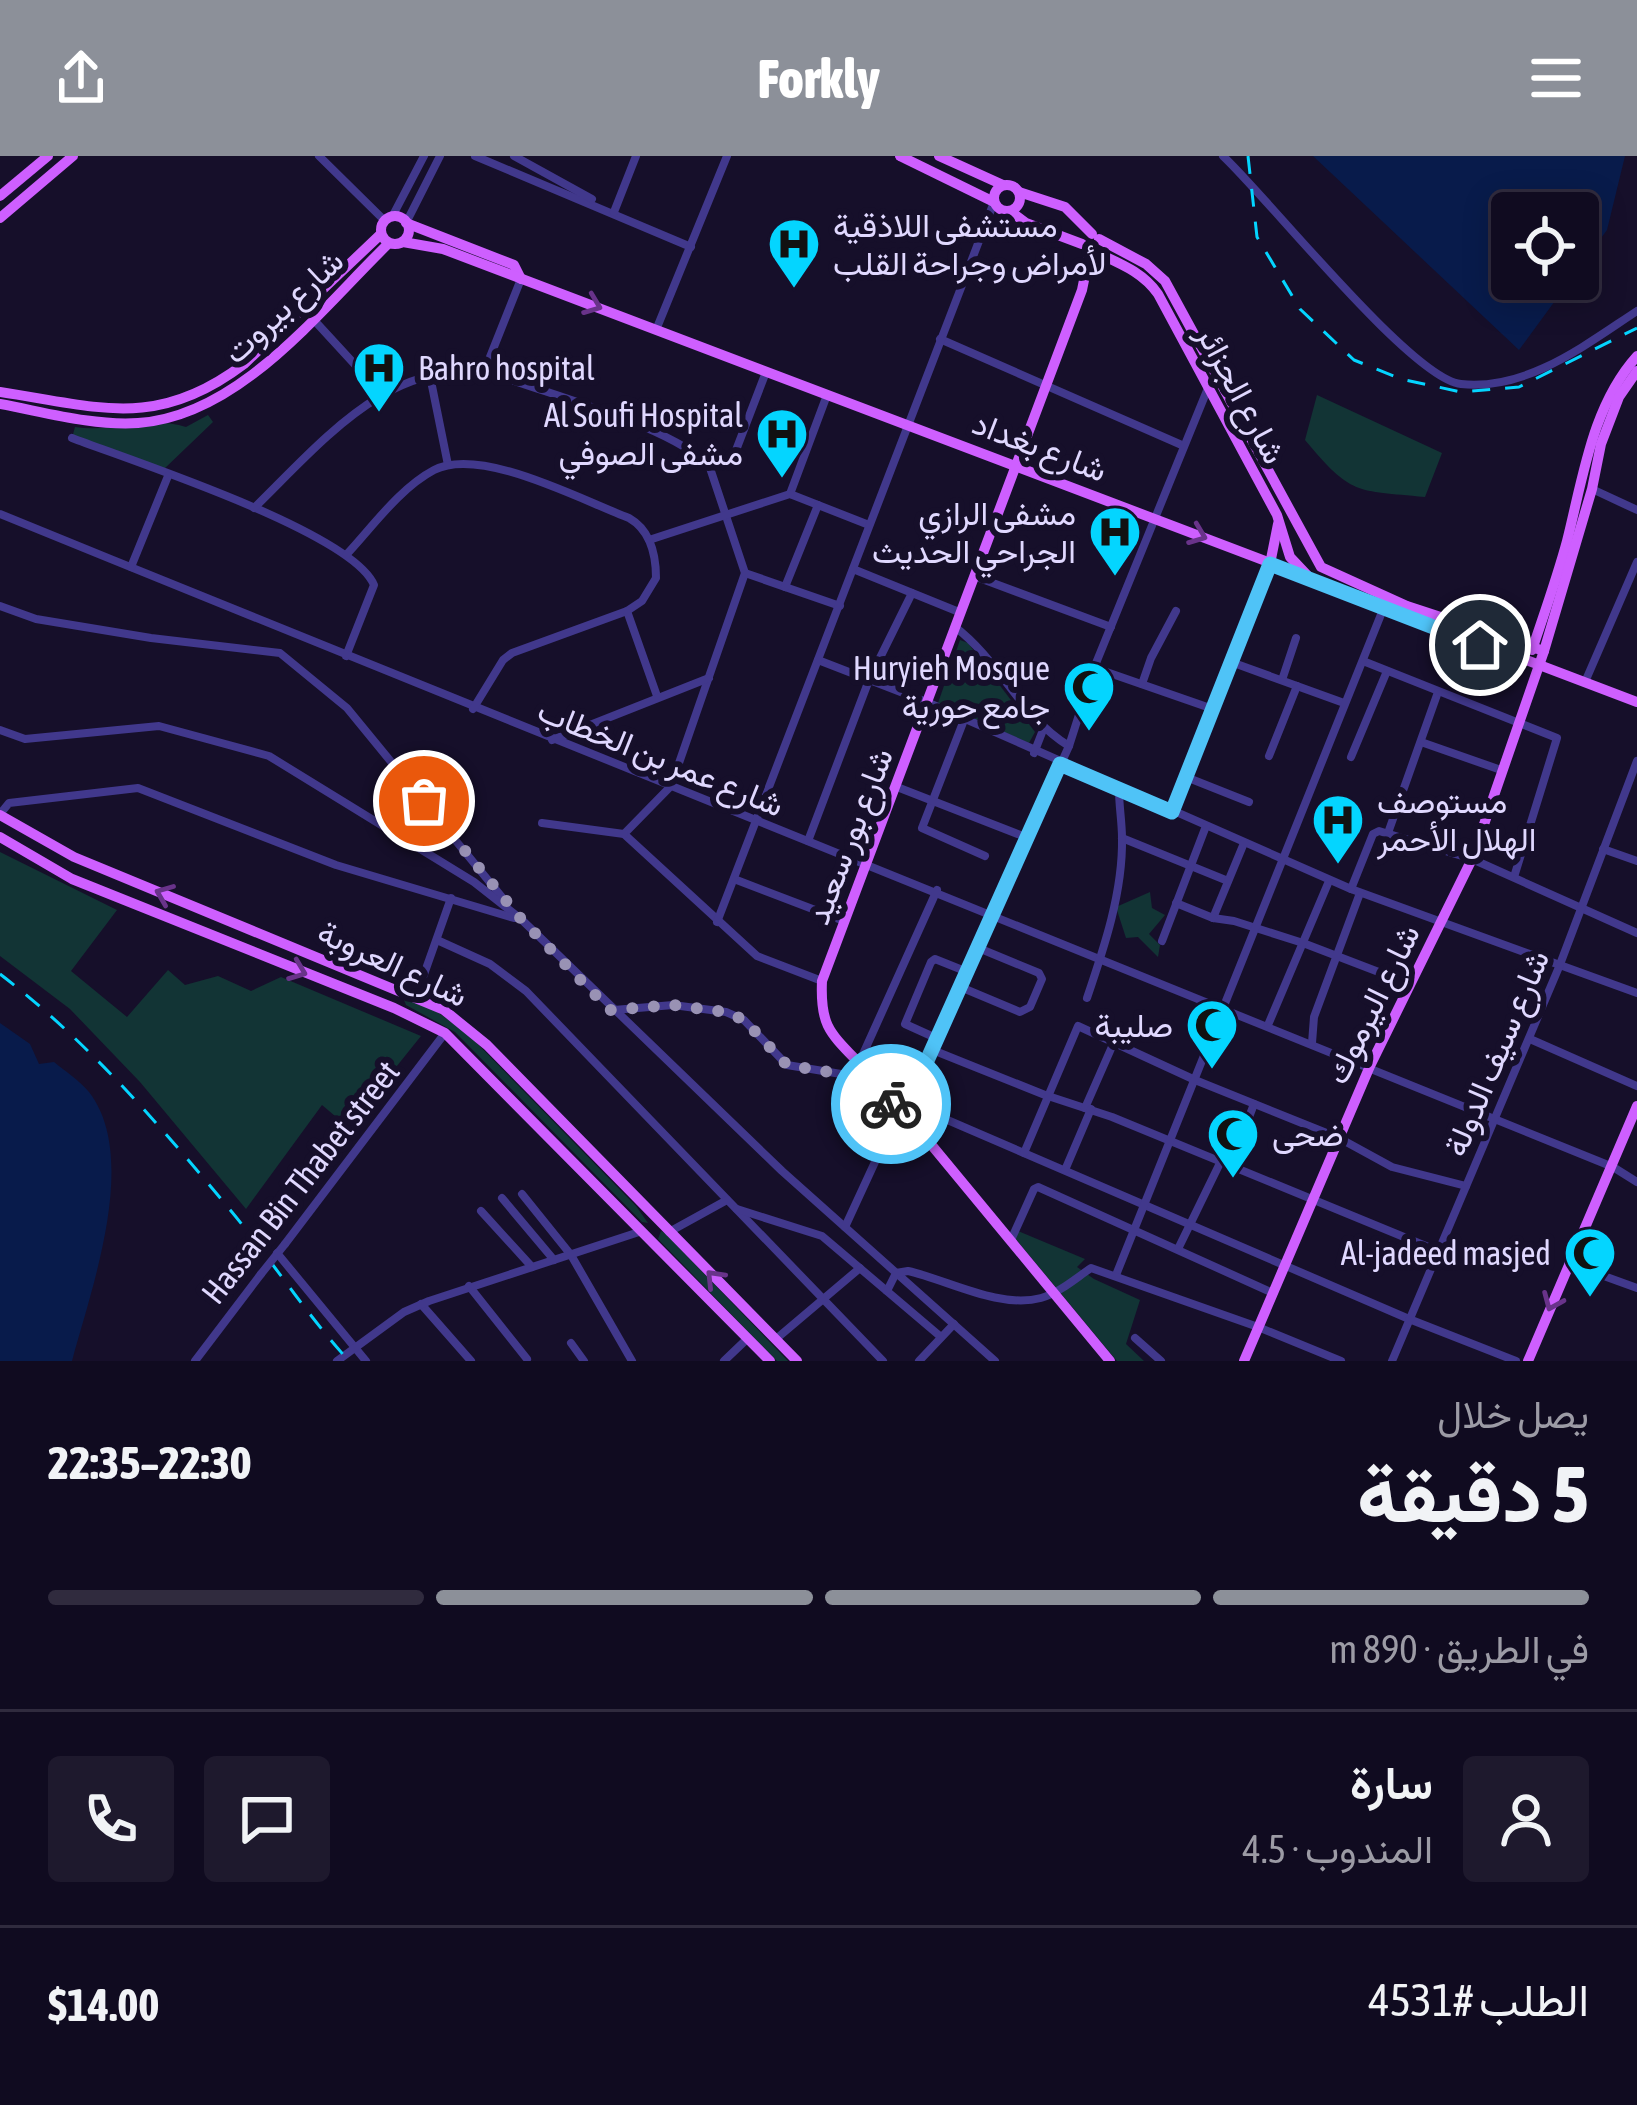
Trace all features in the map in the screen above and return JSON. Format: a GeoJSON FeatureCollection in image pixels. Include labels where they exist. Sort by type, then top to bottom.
{"type":"FeatureCollection","features":[{"type":"Feature","properties":{"kind":"main road"},"geometry":{"type":"LineString","coordinates":[[0,196],[47,156]]}},
{"type":"Feature","properties":{"kind":"main road"},"geometry":{"type":"LineString","coordinates":[[0,218],[73,156]]}},
{"type":"Feature","properties":{"kind":"main road"},"geometry":{"type":"LineString","coordinates":[[900,156],[1026,223],[1091,244]]}},
{"type":"Feature","properties":{"kind":"main road"},"geometry":{"type":"LineString","coordinates":[[939,156],[1065,208],[1091,244]]}},
{"type":"Feature","properties":{"kind":"main road"},"geometry":{"type":"LineString","coordinates":[[994,202],[994,194],[1003,185]]}},
{"type":"Feature","properties":{"kind":"main road"},"geometry":{"type":"LineString","coordinates":[[1010,212],[1019,204],[1019,192]]}},
{"type":"Feature","properties":{"kind":"main road"},"geometry":{"type":"LineString","coordinates":[[387,229],[406,223],[409,231],[403,242]]}},
{"type":"Feature","properties":{"kind":"main road","name":"شارع بغداد"},"geometry":{"type":"LineString","coordinates":[[406,223],[514,265],[521,279]]}},
{"type":"Feature","properties":{"kind":"main road","name":"شارع بيروت"},"geometry":{"type":"LineString","coordinates":[[387,229],[403,242]]}},
{"type":"Feature","properties":{"kind":"main road","name":"شارع بيروت"},"geometry":{"type":"LineString","coordinates":[[0,404],[136,423],[189,412],[246,381],[312,318],[387,229]]}},
{"type":"Feature","properties":{"kind":"main road","name":"شارع بيروت"},"geometry":{"type":"LineString","coordinates":[[0,392],[124,411],[180,402],[220,382],[255,355],[387,229]]}},
{"type":"Feature","properties":{"kind":"main road","name":"شارع بغداد"},"geometry":{"type":"LineString","coordinates":[[403,242],[431,246],[767,370],[1270,564],[1539,649]]}},
{"type":"Feature","properties":{"kind":"main road","name":"شارع الجزائر"},"geometry":{"type":"LineString","coordinates":[[1091,244],[1164,291],[1324,578]]}},
{"type":"Feature","properties":{"kind":"main road","name":"شارع بور سعيد"},"geometry":{"type":"LineString","coordinates":[[822,981],[1082,290],[1091,244]]}},
{"type":"Feature","properties":{"kind":"main road","name":"شارع الجزائر"},"geometry":{"type":"LineString","coordinates":[[1164,291],[1208,388],[1276,515],[1290,557],[1324,578]]}},
{"type":"Feature","properties":{"kind":"main road"},"geometry":{"type":"LineString","coordinates":[[1539,649],[1601,414],[1619,378],[1637,356]]}},
{"type":"Feature","properties":{"kind":"main road"},"geometry":{"type":"LineString","coordinates":[[1539,649],[1611,416],[1637,371]]}},
{"type":"Feature","properties":{"kind":"main road"},"geometry":{"type":"LineString","coordinates":[[1208,388],[1215,376]]}},
{"type":"Feature","properties":{"kind":"main road"},"geometry":{"type":"LineString","coordinates":[[220,382],[226,395]]}},
{"type":"Feature","properties":{"kind":"main road"},"geometry":{"type":"LineString","coordinates":[[1270,564],[1277,540],[1276,515]]}},
{"type":"Feature","properties":{"kind":"main road","name":"شارع بغداد"},"geometry":{"type":"LineString","coordinates":[[1324,578],[1384,607],[1637,702]]}},
{"type":"Feature","properties":{"kind":"main road","name":"شارع اليرموك"},"geometry":{"type":"LineString","coordinates":[[1244,1361],[1370,1066],[1472,859],[1539,649]]}},
{"type":"Feature","properties":{"kind":"main road","name":"شارع العروبة"},"geometry":{"type":"LineString","coordinates":[[0,814],[74,857],[401,990],[467,1026],[796,1361]]}},
{"type":"Feature","properties":{"kind":"main road","name":"شارع العروبة"},"geometry":{"type":"LineString","coordinates":[[0,837],[72,879],[394,1008],[445,1033],[770,1361]]}},
{"type":"Feature","properties":{"kind":"main road"},"geometry":{"type":"LineString","coordinates":[[114,896],[122,876]]}},
{"type":"Feature","properties":{"kind":"main road"},"geometry":{"type":"LineString","coordinates":[[218,940],[227,919]]}},
{"type":"Feature","properties":{"kind":"main road"},"geometry":{"type":"LineString","coordinates":[[822,981],[825,1028],[859,1063],[859,1077],[903,1106],[1110,1360]]}},
{"type":"Feature","properties":{"kind":"main road"},"geometry":{"type":"LineString","coordinates":[[394,1008],[401,990]]}},
{"type":"Feature","properties":{"kind":"main road"},"geometry":{"type":"LineString","coordinates":[[1528,1361],[1637,1106]]}},
{"type":"Feature","properties":{"kind":"main road"},"geometry":{"type":"LineString","coordinates":[[641,1234],[657,1220]]}},
{"type":"Feature","properties":{"kind":"street"},"geometry":{"type":"LineString","coordinates":[[319,156],[387,229],[424,156]]}},
{"type":"Feature","properties":{"kind":"street"},"geometry":{"type":"LineString","coordinates":[[406,223],[440,156]]}},
{"type":"Feature","properties":{"kind":"street"},"geometry":{"type":"LineString","coordinates":[[475,156],[692,247]]}},
{"type":"Feature","properties":{"kind":"street"},"geometry":{"type":"LineString","coordinates":[[514,156],[614,212]]}},
{"type":"Feature","properties":{"kind":"street"},"geometry":{"type":"LineString","coordinates":[[614,212],[636,156]]}},
{"type":"Feature","properties":{"kind":"street"},"geometry":{"type":"LineString","coordinates":[[1223,156],[1436,376],[1457,384],[1507,382],[1566,358],[1637,310]]}},
{"type":"Feature","properties":{"kind":"street"},"geometry":{"type":"LineString","coordinates":[[656,330],[725,157]]}},
{"type":"Feature","properties":{"kind":"street"},"geometry":{"type":"LineString","coordinates":[[717,922],[994,202]]}},
{"type":"Feature","properties":{"kind":"street"},"geometry":{"type":"LineString","coordinates":[[484,372],[521,279]]}},
{"type":"Feature","properties":{"kind":"street"},"geometry":{"type":"LineString","coordinates":[[312,318],[381,393]]}},
{"type":"Feature","properties":{"kind":"street"},"geometry":{"type":"LineString","coordinates":[[940,339],[1184,446]]}},
{"type":"Feature","properties":{"kind":"street"},"geometry":{"type":"LineString","coordinates":[[710,468],[734,458],[767,370]]}},
{"type":"Feature","properties":{"kind":"street"},"geometry":{"type":"LineString","coordinates":[[254,508],[337,427],[381,393],[430,376],[484,372],[676,441],[702,457],[710,468],[745,573],[671,787],[624,834]]}},
{"type":"Feature","properties":{"kind":"street"},"geometry":{"type":"LineString","coordinates":[[430,376],[448,465]]}},
{"type":"Feature","properties":{"kind":"street"},"geometry":{"type":"LineString","coordinates":[[845,1227],[1069,746],[1094,668],[1208,388]]}},
{"type":"Feature","properties":{"kind":"street"},"geometry":{"type":"LineString","coordinates":[[790,494],[827,393]]}},
{"type":"Feature","properties":{"kind":"street"},"geometry":{"type":"LineString","coordinates":[[72,438],[254,508],[347,554],[374,585],[346,656]]}},
{"type":"Feature","properties":{"kind":"street"},"geometry":{"type":"LineString","coordinates":[[347,554],[411,486],[448,465],[494,467],[644,528],[656,578],[642,601],[627,611],[512,653],[473,709]]}},
{"type":"Feature","properties":{"kind":"street"},"geometry":{"type":"LineString","coordinates":[[131,567],[168,476]]}},
{"type":"Feature","properties":{"kind":"street"},"geometry":{"type":"LineString","coordinates":[[1592,489],[1637,510]]}},
{"type":"Feature","properties":{"kind":"street"},"geometry":{"type":"LineString","coordinates":[[650,540],[790,494],[869,525]]}},
{"type":"Feature","properties":{"kind":"street"},"geometry":{"type":"LineString","coordinates":[[785,587],[818,505]]}},
{"type":"Feature","properties":{"kind":"street","name":"شارع عمر بن الخطاب"},"geometry":{"type":"LineString","coordinates":[[0,514],[473,709],[1312,1042],[1612,1167],[1637,1182]]}},
{"type":"Feature","properties":{"kind":"street"},"geometry":{"type":"LineString","coordinates":[[1585,682],[1637,562]]}},
{"type":"Feature","properties":{"kind":"street"},"geometry":{"type":"LineString","coordinates":[[1172,812],[1270,564]]}},
{"type":"Feature","properties":{"kind":"street"},"geometry":{"type":"LineString","coordinates":[[853,569],[959,612]]}},
{"type":"Feature","properties":{"kind":"street"},"geometry":{"type":"LineString","coordinates":[[745,573],[840,605]]}},
{"type":"Feature","properties":{"kind":"street"},"geometry":{"type":"LineString","coordinates":[[973,575],[1111,627]]}},
{"type":"Feature","properties":{"kind":"street"},"geometry":{"type":"LineString","coordinates":[[808,842],[869,680],[912,592]]}},
{"type":"Feature","properties":{"kind":"street"},"geometry":{"type":"LineString","coordinates":[[0,606],[36,619],[82,627],[280,652],[347,708],[522,920],[610,1010],[995,1361]]}},
{"type":"Feature","properties":{"kind":"street"},"geometry":{"type":"LineString","coordinates":[[1116,1275],[1384,607]]}},
{"type":"Feature","properties":{"kind":"street"},"geometry":{"type":"LineString","coordinates":[[627,611],[657,697]]}},
{"type":"Feature","properties":{"kind":"street"},"geometry":{"type":"LineString","coordinates":[[1142,684],[1176,611]]}},
{"type":"Feature","properties":{"kind":"street"},"geometry":{"type":"LineString","coordinates":[[953,626],[971,639],[1043,730],[1069,746]]}},
{"type":"Feature","properties":{"kind":"street"},"geometry":{"type":"LineString","coordinates":[[280,652],[289,632]]}},
{"type":"Feature","properties":{"kind":"street"},"geometry":{"type":"LineString","coordinates":[[1282,680],[1296,638]]}},
{"type":"Feature","properties":{"kind":"street"},"geometry":{"type":"LineString","coordinates":[[818,660],[929,703],[1355,891],[1637,993]]}},
{"type":"Feature","properties":{"kind":"street"},"geometry":{"type":"LineString","coordinates":[[1363,661],[1551,733],[1558,743],[1514,877]]}},
{"type":"Feature","properties":{"kind":"street"},"geometry":{"type":"LineString","coordinates":[[1232,662],[1344,703]]}},
{"type":"Feature","properties":{"kind":"street"},"geometry":{"type":"LineString","coordinates":[[1094,668],[1213,709]]}},
{"type":"Feature","properties":{"kind":"street"},"geometry":{"type":"LineString","coordinates":[[1351,757],[1387,671]]}},
{"type":"Feature","properties":{"kind":"street"},"geometry":{"type":"LineString","coordinates":[[552,740],[711,677]]}},
{"type":"Feature","properties":{"kind":"street"},"geometry":{"type":"LineString","coordinates":[[1269,756],[1297,686]]}},
{"type":"Feature","properties":{"kind":"street"},"geometry":{"type":"LineString","coordinates":[[1388,833],[1438,692]]}},
{"type":"Feature","properties":{"kind":"street"},"geometry":{"type":"LineString","coordinates":[[964,720],[922,829],[985,856]]}},
{"type":"Feature","properties":{"kind":"street"},"geometry":{"type":"LineString","coordinates":[[0,730],[25,739],[159,726],[269,756],[474,882],[522,920]]}},
{"type":"Feature","properties":{"kind":"street"},"geometry":{"type":"LineString","coordinates":[[1034,753],[1043,730]]}},
{"type":"Feature","properties":{"kind":"street"},"geometry":{"type":"LineString","coordinates":[[1420,742],[1502,770]]}},
{"type":"Feature","properties":{"kind":"street","name":"شارع سيف الدولة"},"geometry":{"type":"LineString","coordinates":[[1392,1361],[1530,1039],[1637,761]]}},
{"type":"Feature","properties":{"kind":"street"},"geometry":{"type":"LineString","coordinates":[[1186,777],[1250,802]]}},
{"type":"Feature","properties":{"kind":"street"},"geometry":{"type":"LineString","coordinates":[[897,787],[1028,838]]}},
{"type":"Feature","properties":{"kind":"street"},"geometry":{"type":"LineString","coordinates":[[0,814],[9,802],[138,788],[336,865],[522,920]]}},
{"type":"Feature","properties":{"kind":"street"},"geometry":{"type":"LineString","coordinates":[[1087,998],[1103,958],[1122,838],[1119,790]]}},
{"type":"Feature","properties":{"kind":"street"},"geometry":{"type":"LineString","coordinates":[[542,823],[624,834],[757,956],[822,981]]}},
{"type":"Feature","properties":{"kind":"street"},"geometry":{"type":"LineString","coordinates":[[1162,940],[1206,826]]}},
{"type":"Feature","properties":{"kind":"street"},"geometry":{"type":"LineString","coordinates":[[1312,1042],[1314,1017],[1372,834],[1388,833],[1472,859],[1637,933]]}},
{"type":"Feature","properties":{"kind":"street"},"geometry":{"type":"LineString","coordinates":[[1122,838],[1228,881]]}},
{"type":"Feature","properties":{"kind":"street"},"geometry":{"type":"LineString","coordinates":[[1213,918],[1244,843]]}},
{"type":"Feature","properties":{"kind":"street"},"geometry":{"type":"LineString","coordinates":[[1604,849],[1637,861]]}},
{"type":"Feature","properties":{"kind":"street"},"geometry":{"type":"LineString","coordinates":[[734,879],[845,922]]}},
{"type":"Feature","properties":{"kind":"street"},"geometry":{"type":"LineString","coordinates":[[1268,1025],[1330,880]]}},
{"type":"Feature","properties":{"kind":"street"},"geometry":{"type":"LineString","coordinates":[[859,1063],[937,890]]}},
{"type":"Feature","properties":{"kind":"street"},"geometry":{"type":"LineString","coordinates":[[416,997],[451,898]]}},
{"type":"Feature","properties":{"kind":"street"},"geometry":{"type":"LineString","coordinates":[[1176,903],[1303,943],[1410,984]]}},
{"type":"Feature","properties":{"kind":"street"},"geometry":{"type":"LineString","coordinates":[[437,940],[478,956],[526,991],[883,1361]]}},
{"type":"Feature","properties":{"kind":"street"},"geometry":{"type":"LineString","coordinates":[[958,986],[1020,1012],[1030,1007],[1042,979],[1039,973],[976,947]]}},
{"type":"Feature","properties":{"kind":"street"},"geometry":{"type":"LineString","coordinates":[[935,1038],[905,1024],[931,962],[965,971]]}},
{"type":"Feature","properties":{"kind":"street"},"geometry":{"type":"LineString","coordinates":[[610,1010],[673,1005],[726,1012],[744,1020],[787,1065],[859,1077]]}},
{"type":"Feature","properties":{"kind":"street"},"geometry":{"type":"LineString","coordinates":[[1024,1153],[1077,1026],[1340,1138],[1392,1167],[1466,1186]]}},
{"type":"Feature","properties":{"kind":"street","name":"Hassan Bin Thabet street"},"geometry":{"type":"LineString","coordinates":[[195,1361],[445,1033]]}},
{"type":"Feature","properties":{"kind":"street"},"geometry":{"type":"LineString","coordinates":[[1530,1039],[1637,1086]]}},
{"type":"Feature","properties":{"kind":"street"},"geometry":{"type":"LineString","coordinates":[[1065,1170],[1114,1042]]}},
{"type":"Feature","properties":{"kind":"street"},"geometry":{"type":"LineString","coordinates":[[931,1049],[1314,1197],[1438,1251]]}},
{"type":"Feature","properties":{"kind":"street"},"geometry":{"type":"LineString","coordinates":[[1178,1249],[1254,1104]]}},
{"type":"Feature","properties":{"kind":"street"},"geometry":{"type":"LineString","coordinates":[[903,1106],[1516,1361]]}},
{"type":"Feature","properties":{"kind":"street"},"geometry":{"type":"LineString","coordinates":[[1011,1240],[1036,1187],[1274,1294]]}},
{"type":"Feature","properties":{"kind":"street"},"geometry":{"type":"LineString","coordinates":[[522,1193],[571,1255],[632,1361]]}},
{"type":"Feature","properties":{"kind":"street"},"geometry":{"type":"LineString","coordinates":[[502,1198],[554,1260]]}},
{"type":"Feature","properties":{"kind":"street"},"geometry":{"type":"LineString","coordinates":[[669,1232],[727,1200]]}},
{"type":"Feature","properties":{"kind":"street"},"geometry":{"type":"LineString","coordinates":[[736,1209],[822,1236],[941,1337]]}},
{"type":"Feature","properties":{"kind":"street"},"geometry":{"type":"LineString","coordinates":[[481,1211],[532,1267]]}},
{"type":"Feature","properties":{"kind":"street"},"geometry":{"type":"LineString","coordinates":[[337,1361],[422,1304],[641,1234]]}},
{"type":"Feature","properties":{"kind":"street"},"geometry":{"type":"LineString","coordinates":[[278,1253],[366,1361]]}},
{"type":"Feature","properties":{"kind":"street"},"geometry":{"type":"LineString","coordinates":[[1568,1263],[1637,1288]]}},
{"type":"Feature","properties":{"kind":"street"},"geometry":{"type":"LineString","coordinates":[[775,1340],[860,1268]]}},
{"type":"Feature","properties":{"kind":"street"},"geometry":{"type":"LineString","coordinates":[[896,1273],[912,1272],[1034,1299],[1091,1268],[1341,1361]]}},
{"type":"Feature","properties":{"kind":"street"},"geometry":{"type":"LineString","coordinates":[[886,1291],[896,1273]]}},
{"type":"Feature","properties":{"kind":"street"},"geometry":{"type":"LineString","coordinates":[[469,1286],[527,1359]]}},
{"type":"Feature","properties":{"kind":"street"},"geometry":{"type":"LineString","coordinates":[[422,1304],[471,1361]]}},
{"type":"Feature","properties":{"kind":"street"},"geometry":{"type":"LineString","coordinates":[[919,1361],[954,1324]]}},
{"type":"Feature","properties":{"kind":"street"},"geometry":{"type":"LineString","coordinates":[[1135,1338],[1161,1361]]}},
{"type":"Feature","properties":{"kind":"street"},"geometry":{"type":"LineString","coordinates":[[724,1361],[747,1339]]}},
{"type":"Feature","properties":{"kind":"street"},"geometry":{"type":"LineString","coordinates":[[571,1343],[584,1361]]}},
{"type":"Feature","properties":{"kind":"street"},"geometry":{"type":"LineString","coordinates":[[927,1352],[936,1361]]}},
{"type":"Feature","properties":{"kind":"green space"},"geometry":{"type":"Polygon","coordinates":[[[1317,395],[1442,453],[1425,497],[1369,491],[1334,472],[1305,440],[1317,395]]]}},
{"type":"Feature","properties":{"kind":"green space"},"geometry":{"type":"Polygon","coordinates":[[[208,415],[213,422],[164,469],[72,438],[75,427],[158,423],[186,427],[208,415]]]}},
{"type":"Feature","properties":{"kind":"green space"},"geometry":{"type":"Polygon","coordinates":[[[960,640],[968,643],[1035,732],[1029,743],[938,703],[960,640]]]}},
{"type":"Feature","properties":{"kind":"green space"},"geometry":{"type":"Polygon","coordinates":[[[0,852],[117,910],[71,971],[127,1017],[168,970],[185,985],[218,976],[251,991],[281,977],[421,1036],[348,1127],[322,1105],[246,1209],[140,1082],[70,1009],[0,956],[0,852]]]}},
{"type":"Feature","properties":{"kind":"green space"},"geometry":{"type":"Polygon","coordinates":[[[1150,892],[1152,908],[1165,915],[1149,934],[1160,945],[1158,957],[1138,937],[1126,938],[1116,907],[1150,892]]]}},
{"type":"Feature","properties":{"kind":"green space"},"geometry":{"type":"Polygon","coordinates":[[[408,998],[469,1035],[648,1223],[455,1032],[406,1005],[408,998]]]}},
{"type":"Feature","properties":{"kind":"green space"},"geometry":{"type":"Polygon","coordinates":[[[661,1231],[788,1361],[777,1361],[658,1239],[661,1231]]]}},
{"type":"Feature","properties":{"kind":"green space"},"geometry":{"type":"Polygon","coordinates":[[[1018,1231],[1085,1259],[1077,1267],[1140,1300],[1126,1344],[1144,1361],[1117,1361],[1015,1238],[1018,1231]]]}},
{"type":"Feature","properties":{"kind":"water"},"geometry":{"type":"Polygon","coordinates":[[[1313,156],[1625,156],[1607,230],[1599,241],[1599,192],[1491,192],[1491,300],[1556,300],[1519,350],[1313,156]]]}},
{"type":"Feature","properties":{"kind":"water"},"geometry":{"type":"Polygon","coordinates":[[[0,1023],[30,1044],[39,1064],[54,1062],[89,1092],[104,1120],[111,1152],[107,1224],[72,1361],[0,1361],[0,1023]]]}},
{"type":"Feature","properties":{"kind":"railway"},"geometry":{"type":"LineString","coordinates":[[1248,156],[1257,237],[1300,309],[1354,360],[1401,379],[1461,392],[1519,387],[1637,328]]}},
{"type":"Feature","properties":{"kind":"railway"},"geometry":{"type":"LineString","coordinates":[[0,974],[95,1058],[154,1120],[349,1361]]}},
{"type":"Feature","properties":{"kind":"way so far"},"geometry":{"type":"LineString","coordinates":[[424,801],[522,920],[610,1010],[673,1005],[726,1012],[744,1020],[787,1065],[859,1077],[891,1104]]}},
{"type":"Feature","properties":{"kind":"place","name":"مستشفى اللاذقية لأمراض وجراحة القلب"},"geometry":{"type":"Point","coordinates":[794,290]}},
{"type":"Feature","properties":{"kind":"place","name":"Bahro hospital"},"geometry":{"type":"Point","coordinates":[379,414]}},
{"type":"Feature","properties":{"kind":"place","name":"Al Soufi Hospital مشفى الصوفي"},"geometry":{"type":"Point","coordinates":[782,480]}},
{"type":"Feature","properties":{"kind":"place","name":"مشفى الرازي الجراحي الحديث"},"geometry":{"type":"Point","coordinates":[1115,578]}},
{"type":"Feature","properties":{"kind":"place","name":"Huryieh Mosque جامع حورية"},"geometry":{"type":"Point","coordinates":[1089,733]}},
{"type":"Feature","properties":{"kind":"place","name":"مستوصف الهلال الأحمر"},"geometry":{"type":"Point","coordinates":[1338,866]}},
{"type":"Feature","properties":{"kind":"place","name":"صليبة"},"geometry":{"type":"Point","coordinates":[1212,1071]}},
{"type":"Feature","properties":{"kind":"place","name":"ضحى"},"geometry":{"type":"Point","coordinates":[1233,1180]}},
{"type":"Feature","properties":{"kind":"place","name":"Al-jadeed masjed"},"geometry":{"type":"Point","coordinates":[1590,1299]}},
{"type":"Feature","properties":{"kind":"route"},"geometry":{"type":"LineString","coordinates":[[891,1104],[899,1110],[908,1103],[1060,764],[1172,812],[1270,564],[1480,645]]}}]}
